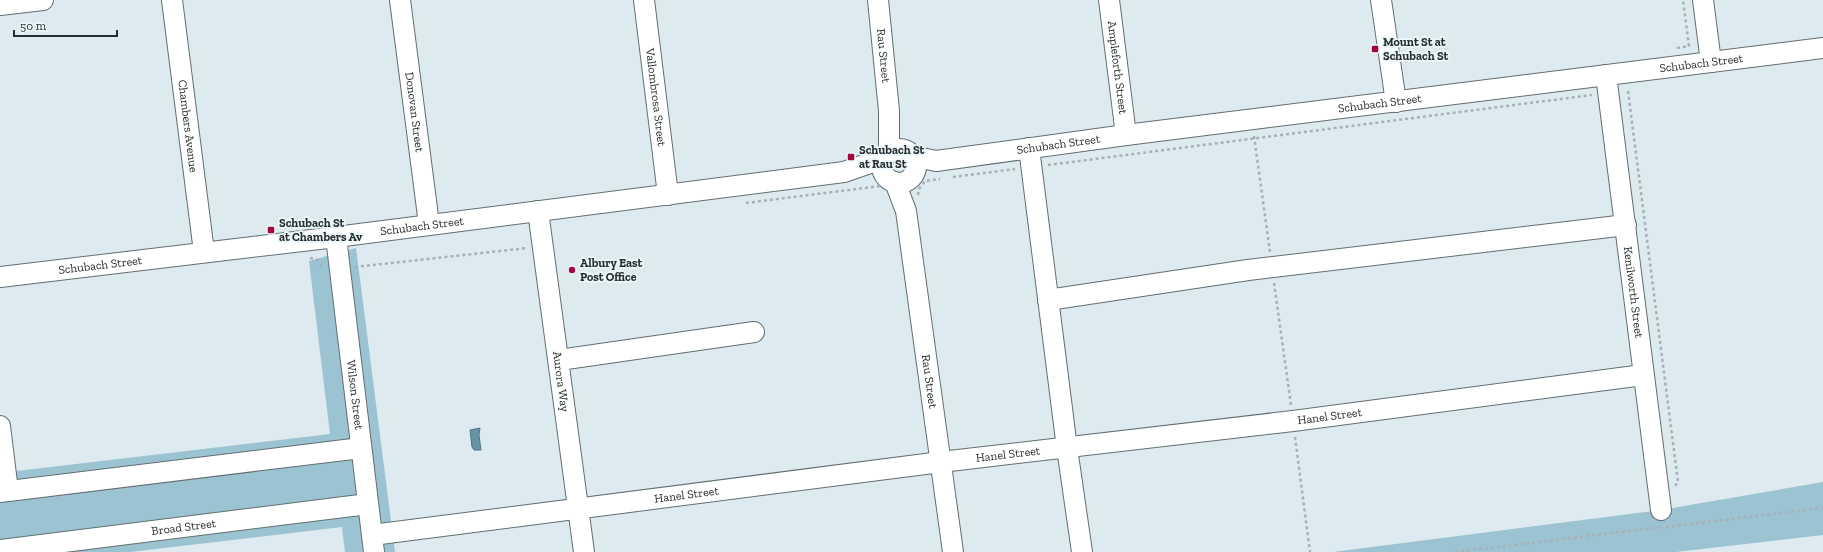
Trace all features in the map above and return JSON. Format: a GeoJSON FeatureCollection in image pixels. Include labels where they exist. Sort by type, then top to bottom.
{"type":"FeatureCollection","features":[{"type":"Feature","properties":{"kind":"street"},"geometry":{"type":"LineString","coordinates":[[0,5],[43,0]]}},
{"type":"Feature","properties":{"kind":"street","name":"Chambers Avenue"},"geometry":{"type":"LineString","coordinates":[[172,0],[204,252]]}},
{"type":"Feature","properties":{"kind":"street","name":"Donovan Street"},"geometry":{"type":"LineString","coordinates":[[400,0],[429,224]]}},
{"type":"Feature","properties":{"kind":"street","name":"Vallombrosa Street"},"geometry":{"type":"LineString","coordinates":[[644,0],[668,194]]}},
{"type":"Feature","properties":{"kind":"street","name":"Rau Street"},"geometry":{"type":"LineString","coordinates":[[878,0],[897,168],[913,206],[941,462],[953,552]]}},
{"type":"Feature","properties":{"kind":"street","name":"Ampleforth Street"},"geometry":{"type":"LineString","coordinates":[[1109,0],[1126,135]]}},
{"type":"Feature","properties":{"kind":"street"},"geometry":{"type":"LineString","coordinates":[[1381,0],[1396,102]]}},
{"type":"Feature","properties":{"kind":"street"},"geometry":{"type":"LineString","coordinates":[[1703,0],[1710,62]]}},
{"type":"Feature","properties":{"kind":"street","name":"Schubach Street"},"geometry":{"type":"LineString","coordinates":[[0,277],[336,237],[429,224],[540,220],[668,194],[844,172],[897,168],[939,170],[1030,158],[1126,135],[1254,129],[1396,102],[1607,84],[1710,62],[1823,48]]}},
{"type":"Feature","properties":{"kind":"street","name":"Kenilworth Street"},"geometry":{"type":"LineString","coordinates":[[1607,84],[1661,510]]}},
{"type":"Feature","properties":{"kind":"street"},"geometry":{"type":"LineString","coordinates":[[1030,158],[1067,448],[1082,552]]}},
{"type":"Feature","properties":{"kind":"street","name":"Aurora Way"},"geometry":{"type":"LineString","coordinates":[[540,220],[584,552]]}},
{"type":"Feature","properties":{"kind":"street"},"geometry":{"type":"LineString","coordinates":[[1048,300],[1241,271],[1626,225]]}},
{"type":"Feature","properties":{"kind":"street","name":"Wilson Street"},"geometry":{"type":"LineString","coordinates":[[336,237],[373,543]]}},
{"type":"Feature","properties":{"kind":"street"},"geometry":{"type":"LineString","coordinates":[[559,360],[754,332]]}},
{"type":"Feature","properties":{"kind":"street","name":"Hanel Street"},"geometry":{"type":"LineString","coordinates":[[373,543],[578,508],[1643,375]]}},
{"type":"Feature","properties":{"kind":"street"},"geometry":{"type":"LineString","coordinates":[[0,426],[4,491],[361,448]]}},
{"type":"Feature","properties":{"kind":"street","name":"Broad Street"},"geometry":{"type":"LineString","coordinates":[[0,550],[368,504]]}},
{"type":"Feature","properties":{"kind":"path"},"geometry":{"type":"LineString","coordinates":[[1674,48],[1689,46],[1683,0]]}},
{"type":"Feature","properties":{"kind":"path"},"geometry":{"type":"LineString","coordinates":[[950,178],[1030,158],[1254,129],[1607,84],[1635,90]]}},
{"type":"Feature","properties":{"kind":"path"},"geometry":{"type":"LineString","coordinates":[[1254,129],[1272,268]]}},
{"type":"Feature","properties":{"kind":"path"},"geometry":{"type":"LineString","coordinates":[[744,203],[897,168]]}},
{"type":"Feature","properties":{"kind":"path"},"geometry":{"type":"LineString","coordinates":[[913,206],[919,190],[925,181],[939,170]]}},
{"type":"Feature","properties":{"kind":"path"},"geometry":{"type":"LineString","coordinates":[[309,258],[317,260],[326,269],[340,269],[526,249],[540,220]]}},
{"type":"Feature","properties":{"kind":"path"},"geometry":{"type":"LineString","coordinates":[[1455,552],[1823,508]]}},
{"type":"Feature","properties":{"kind":"shaded area"},"geometry":{"type":"Polygon","coordinates":[[[356,248],[395,552],[345,552],[342,527],[130,552],[0,552],[0,473],[330,434],[309,261],[356,248]]]}},
{"type":"Feature","properties":{"kind":"shaded area"},"geometry":{"type":"Polygon","coordinates":[[[480,428],[479,435],[481,450],[474,450],[472,447],[470,430],[480,428]]]}},
{"type":"Feature","properties":{"kind":"shaded area"},"geometry":{"type":"Polygon","coordinates":[[[1823,482],[1823,535],[1676,552],[1333,552],[1661,510],[1823,482]]]}},
{"type":"Feature","properties":{"kind":"place","name":"Mount St at Schubach St"},"geometry":{"type":"Point","coordinates":[1375,49]}},
{"type":"Feature","properties":{"kind":"place","name":"Schubach St at Rau St"},"geometry":{"type":"Point","coordinates":[851,157]}},
{"type":"Feature","properties":{"kind":"place","name":"Schubach St at Chambers Av"},"geometry":{"type":"Point","coordinates":[271,230]}},
{"type":"Feature","properties":{"kind":"place","name":"Albury East Post Office"},"geometry":{"type":"Point","coordinates":[572,270]}}]}
